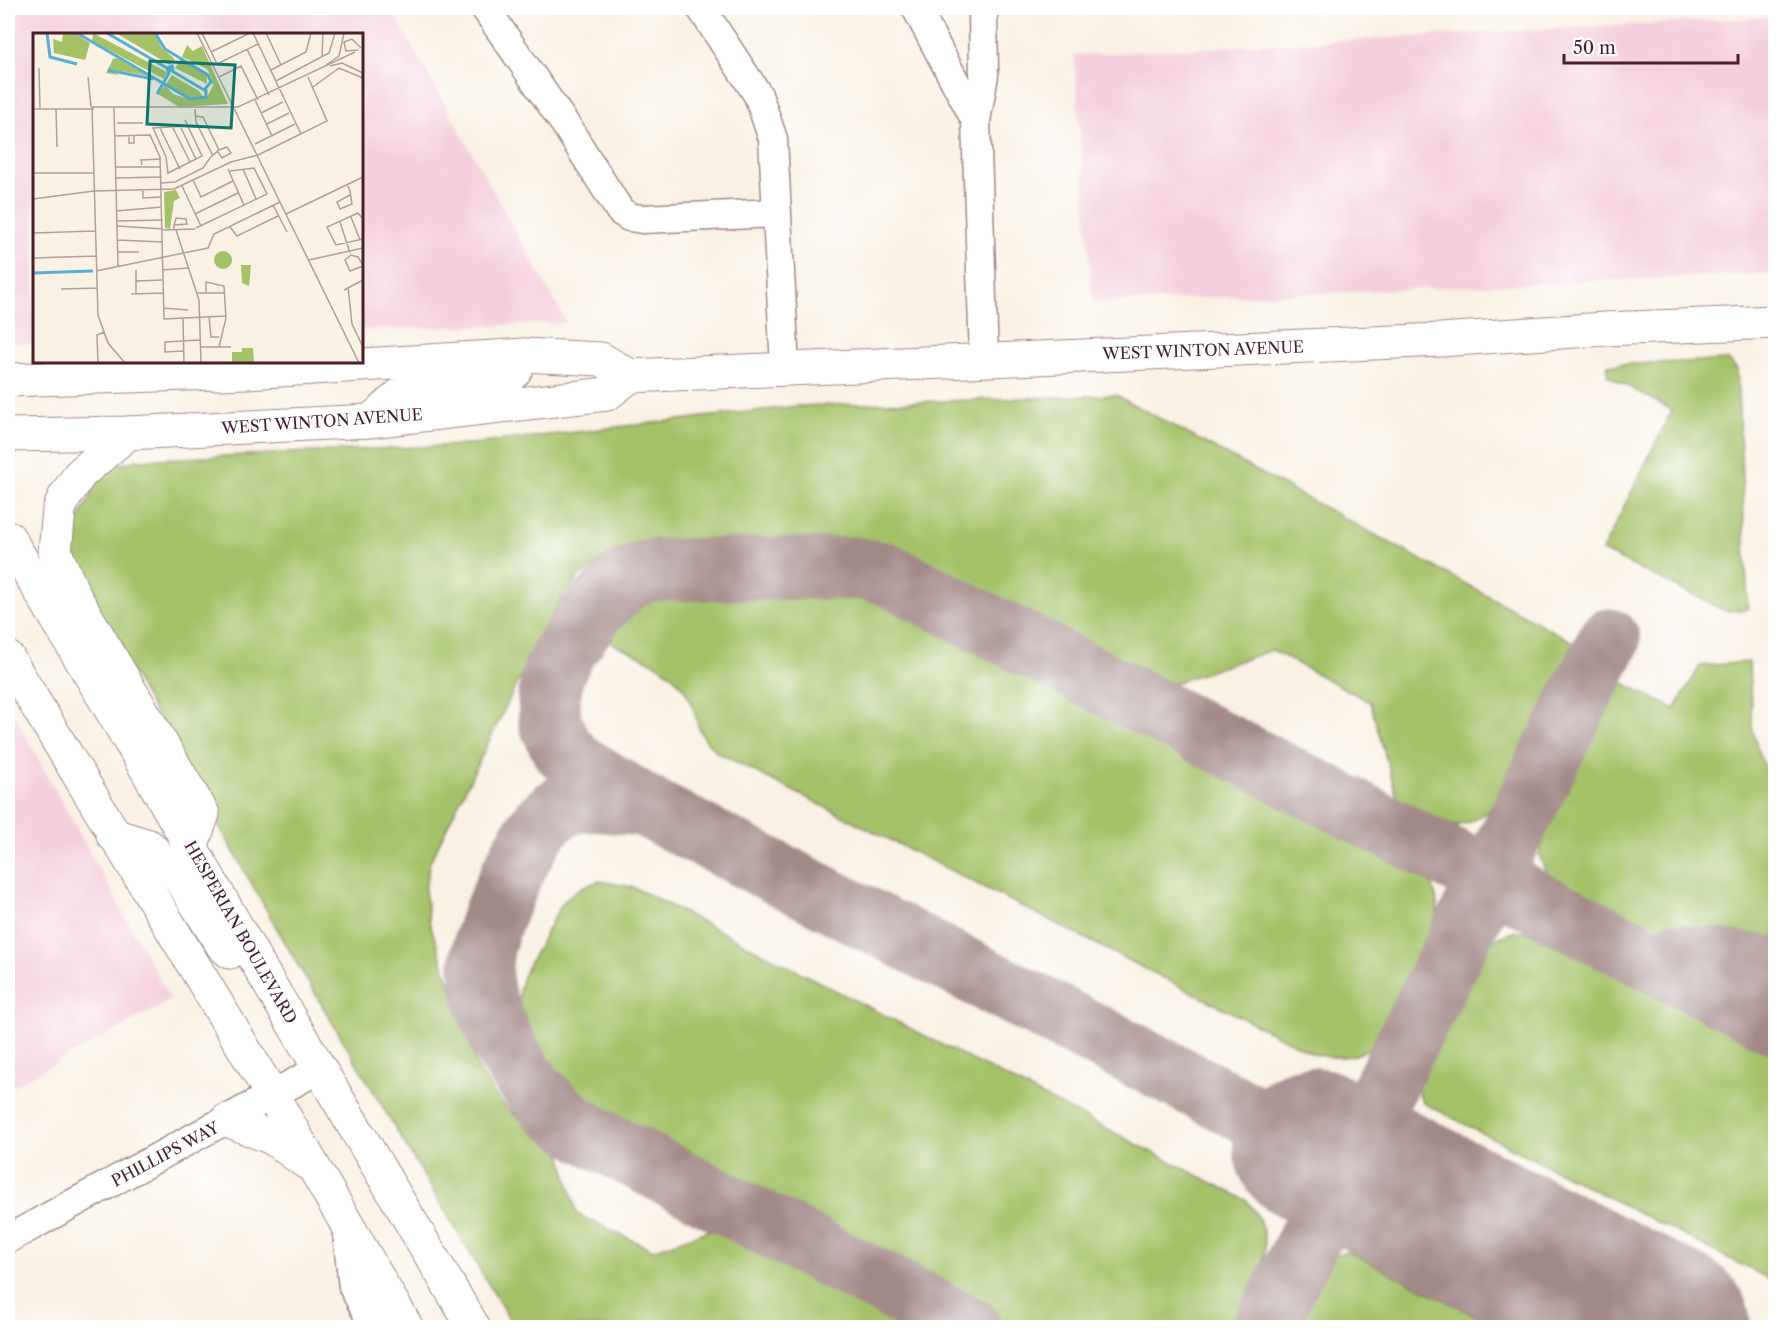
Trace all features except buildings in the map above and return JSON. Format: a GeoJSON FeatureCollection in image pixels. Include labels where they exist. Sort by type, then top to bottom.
{"type":"FeatureCollection","features":[{"type":"Feature","properties":{"kind":"main road","name":"WEST WINTON AVENUE"},"geometry":{"type":"LineString","coordinates":[[8,435],[128,433],[370,421],[607,394],[630,376],[785,367],[1440,340],[1605,329],[1776,322]]}},
{"type":"Feature","properties":{"kind":"main road"},"geometry":{"type":"LineString","coordinates":[[8,380],[247,372],[524,355],[601,359],[630,376]]}},
{"type":"Feature","properties":{"kind":"main road"},"geometry":{"type":"LineString","coordinates":[[370,421],[400,395],[439,388],[500,383],[515,371],[524,355]]}},
{"type":"Feature","properties":{"kind":"main road"},"geometry":{"type":"LineString","coordinates":[[128,433],[80,474],[64,498],[59,510],[55,552],[75,597],[203,814],[191,847]]}},
{"type":"Feature","properties":{"kind":"main road","name":"HESPERIAN BOULEVARD"},"geometry":{"type":"LineString","coordinates":[[8,537],[474,1328]]}},
{"type":"Feature","properties":{"kind":"main road"},"geometry":{"type":"LineString","coordinates":[[8,658],[272,1095],[407,1328]]}},
{"type":"Feature","properties":{"kind":"main road"},"geometry":{"type":"LineString","coordinates":[[113,835],[149,846],[179,877],[222,946],[267,980]]}},
{"type":"Feature","properties":{"kind":"main road"},"geometry":{"type":"LineString","coordinates":[[227,1120],[272,1138],[314,1167]]}},
{"type":"Feature","properties":{"kind":"street"},"geometry":{"type":"LineString","coordinates":[[485,8],[567,127],[620,211],[629,217],[642,219],[775,213]]}},
{"type":"Feature","properties":{"kind":"street"},"geometry":{"type":"LineString","coordinates":[[701,8],[758,95],[767,117],[776,159],[775,213],[785,367]]}},
{"type":"Feature","properties":{"kind":"street"},"geometry":{"type":"LineString","coordinates":[[916,8],[976,121]]}},
{"type":"Feature","properties":{"kind":"street"},"geometry":{"type":"LineString","coordinates":[[983,8],[984,75],[976,121],[984,359]]}},
{"type":"Feature","properties":{"kind":"street","name":"PHILLIPS WAY"},"geometry":{"type":"LineString","coordinates":[[8,1239],[321,1068]]}},
{"type":"Feature","properties":{"kind":"street"},"geometry":{"type":"LineString","coordinates":[[346,1222],[353,1287],[375,1328]]}},
{"type":"Feature","properties":{"kind":"shaded area"},"geometry":{"type":"Polygon","coordinates":[[[8,8],[391,8],[567,323],[363,330],[363,33],[33,33],[33,344],[8,343],[8,8]]]}},
{"type":"Feature","properties":{"kind":"shaded area"},"geometry":{"type":"Polygon","coordinates":[[[1775,17],[1775,273],[1093,303],[1074,55],[1775,17]]]}},
{"type":"Feature","properties":{"kind":"shaded area"},"geometry":{"type":"Polygon","coordinates":[[[8,704],[171,1000],[8,1089],[8,704]]]}},
{"type":"Feature","properties":{"kind":"green space"},"geometry":{"type":"Polygon","coordinates":[[[1728,360],[1737,369],[1748,609],[1726,611],[1602,551],[1672,410],[1607,375],[1608,365],[1728,360]]]}},
{"type":"Feature","properties":{"kind":"green space"},"geometry":{"type":"Polygon","coordinates":[[[1116,395],[1577,644],[1497,801],[1474,820],[1451,826],[1426,820],[1400,808],[1370,702],[1272,650],[1172,684],[1156,683],[898,551],[856,543],[651,544],[624,549],[602,560],[580,576],[566,592],[547,622],[430,862],[425,890],[429,921],[477,1065],[493,1092],[510,1111],[520,1120],[558,1142],[577,1214],[653,1250],[722,1226],[916,1327],[514,1327],[295,960],[85,590],[74,552],[74,541],[78,520],[92,495],[85,488],[113,466],[138,460],[463,445],[799,406],[1116,395]]]}},
{"type":"Feature","properties":{"kind":"green space"},"geometry":{"type":"Polygon","coordinates":[[[853,587],[875,589],[1419,865],[1430,880],[1436,896],[1435,931],[1393,1017],[1371,1046],[1360,1053],[1349,1056],[1314,1054],[718,753],[700,731],[688,696],[674,677],[655,664],[612,643],[612,634],[617,619],[628,605],[648,590],[853,587]]]}},
{"type":"Feature","properties":{"kind":"green space"},"geometry":{"type":"Polygon","coordinates":[[[1749,662],[1752,726],[1759,755],[1775,786],[1775,945],[1635,929],[1558,888],[1548,878],[1539,855],[1550,813],[1617,680],[1675,709],[1700,666],[1749,662]]]}},
{"type":"Feature","properties":{"kind":"green space"},"geometry":{"type":"Polygon","coordinates":[[[600,881],[632,887],[653,897],[1246,1200],[1258,1217],[1264,1233],[1265,1248],[1257,1279],[1232,1327],[1014,1327],[584,1110],[560,1088],[530,1043],[520,1011],[519,994],[525,971],[565,900],[579,889],[600,881]]]}},
{"type":"Feature","properties":{"kind":"green space"},"geometry":{"type":"Polygon","coordinates":[[[1512,932],[1524,932],[1541,937],[1775,1056],[1775,1282],[1425,1104],[1418,1089],[1418,1079],[1423,1063],[1477,955],[1492,940],[1512,932]]]}},
{"type":"Feature","properties":{"kind":"green space"},"geometry":{"type":"Polygon","coordinates":[[[1347,1252],[1498,1327],[1292,1327],[1327,1261],[1335,1255],[1347,1252]]]}},
{"type":"Feature","properties":{"kind":"taxiway"},"geometry":{"type":"LineString","coordinates":[[1311,1145],[645,806],[577,764],[562,748],[550,722],[549,697],[553,674],[563,653],[595,609],[627,579],[650,570],[854,568],[885,573],[1776,1023]]}},
{"type":"Feature","properties":{"kind":"taxiway"},"geometry":{"type":"LineString","coordinates":[[1263,1125],[1292,1147],[1309,1166],[1315,1177],[1320,1201],[1310,1237],[1333,1212],[1356,1199],[1383,1196],[1416,1197],[1386,1162],[1380,1151],[1376,1127],[1381,1094],[1609,640]]}},
{"type":"Feature","properties":{"kind":"taxiway"},"geometry":{"type":"LineString","coordinates":[[645,806],[594,801],[576,802],[561,807],[548,817],[525,849],[492,918],[481,965],[486,1001],[512,1058],[547,1103],[587,1133],[970,1328]]}},
{"type":"Feature","properties":{"kind":"taxiway"},"geometry":{"type":"LineString","coordinates":[[1673,954],[1776,968]]}},
{"type":"Feature","properties":{"kind":"taxiway"},"geometry":{"type":"LineString","coordinates":[[1265,1116],[1298,1127],[1328,1128],[1354,1118],[1368,1108],[1381,1094]]}},
{"type":"Feature","properties":{"kind":"taxiway"},"geometry":{"type":"LineString","coordinates":[[1264,1328],[1310,1237]]}},
{"type":"Feature","properties":{"kind":"runway"},"geometry":{"type":"LineString","coordinates":[[1311,1145],[1673,1328]]}}]}
